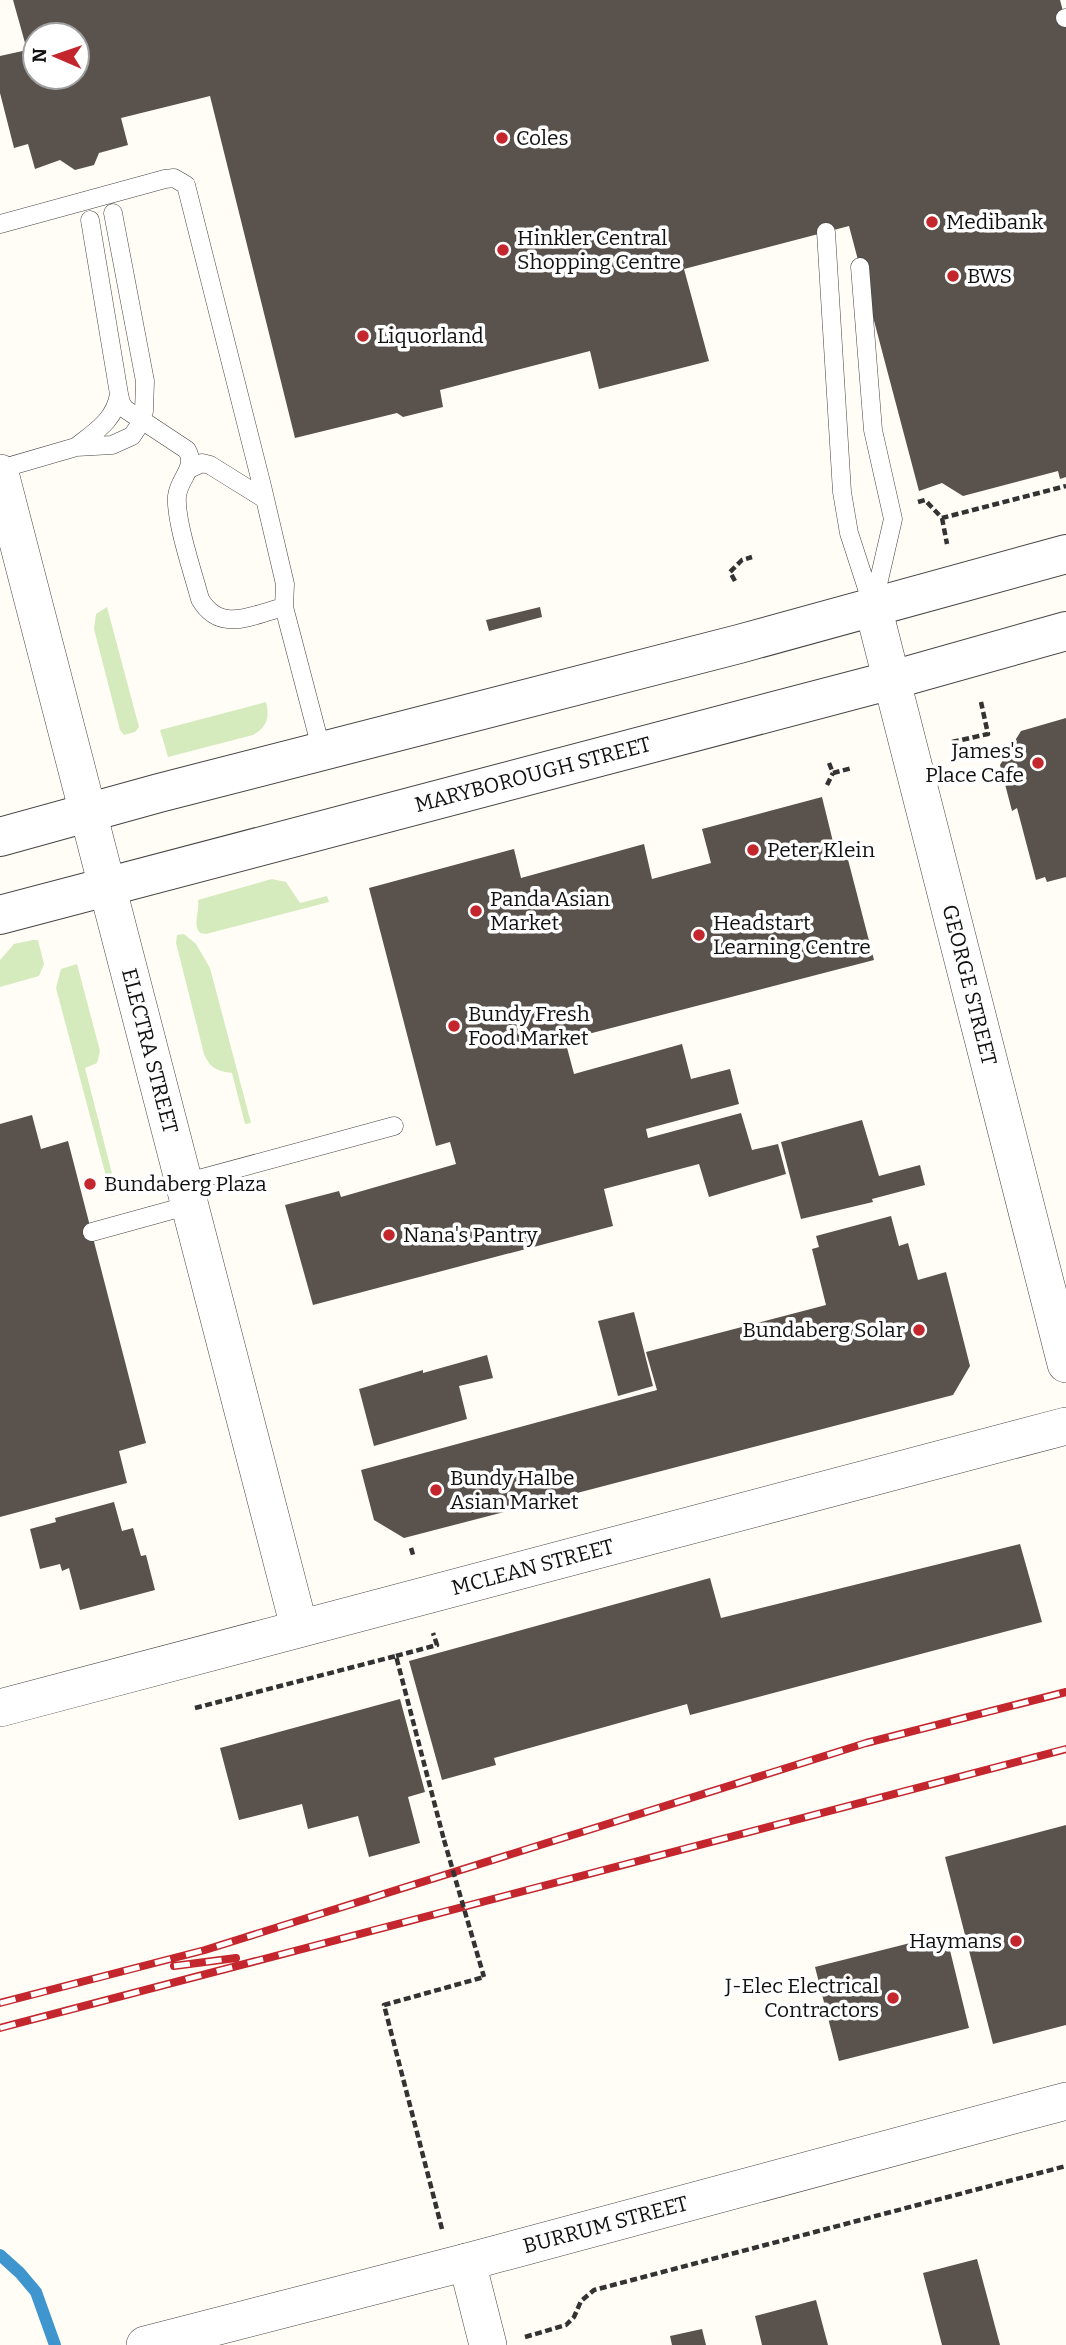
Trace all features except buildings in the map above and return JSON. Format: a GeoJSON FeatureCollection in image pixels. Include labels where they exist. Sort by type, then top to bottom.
{"type":"FeatureCollection","features":[{"type":"Feature","properties":{"kind":"street","name":"ELECTRA STREET"},"geometry":{"type":"LineString","coordinates":[[0,471],[299,1627]]}},
{"type":"Feature","properties":{"kind":"street"},"geometry":{"type":"LineString","coordinates":[[0,837],[739,644],[1066,554]]}},
{"type":"Feature","properties":{"kind":"street","name":"GEORGE STREET"},"geometry":{"type":"LineString","coordinates":[[873,607],[1066,1364]]}},
{"type":"Feature","properties":{"kind":"street","name":"MARYBOROUGH STREET"},"geometry":{"type":"LineString","coordinates":[[0,915],[892,680],[1066,631]]}},
{"type":"Feature","properties":{"kind":"street","name":"MCLEAN STREET"},"geometry":{"type":"LineString","coordinates":[[0,1708],[1066,1426]]}},
{"type":"Feature","properties":{"kind":"street","name":"BURRUM STREET"},"geometry":{"type":"LineString","coordinates":[[145,2345],[459,2264],[1066,2101]]}},
{"type":"Feature","properties":{"kind":"street"},"geometry":{"type":"LineString","coordinates":[[459,2264],[504,2342]]}},
{"type":"Feature","properties":{"kind":"lane"},"geometry":{"type":"LineString","coordinates":[[0,224],[165,179],[180,180],[186,186],[262,486],[285,584],[284,607],[322,752]]}},
{"type":"Feature","properties":{"kind":"lane"},"geometry":{"type":"LineString","coordinates":[[0,471],[76,447],[122,442],[132,436],[141,420],[146,399],[145,381],[113,213]]}},
{"type":"Feature","properties":{"kind":"lane"},"geometry":{"type":"LineString","coordinates":[[90,220],[121,403],[125,409],[187,450],[190,456],[189,469],[178,487],[178,511],[200,599],[214,616],[223,619],[237,619],[284,607]]}},
{"type":"Feature","properties":{"kind":"lane"},"geometry":{"type":"LineString","coordinates":[[826,232],[842,492],[849,533],[873,607]]}},
{"type":"Feature","properties":{"kind":"lane"},"geometry":{"type":"LineString","coordinates":[[860,267],[873,430],[892,519],[873,607]]}},
{"type":"Feature","properties":{"kind":"lane"},"geometry":{"type":"LineString","coordinates":[[76,447],[108,421],[117,406],[119,394]]}},
{"type":"Feature","properties":{"kind":"lane"},"geometry":{"type":"LineString","coordinates":[[189,469],[202,463],[210,464],[263,498]]}},
{"type":"Feature","properties":{"kind":"lane"},"geometry":{"type":"LineString","coordinates":[[92,1232],[187,1194],[394,1126]]}},
{"type":"Feature","properties":{"kind":"path"},"geometry":{"type":"LineString","coordinates":[[942,518],[1066,486]]}},
{"type":"Feature","properties":{"kind":"path"},"geometry":{"type":"LineString","coordinates":[[913,504],[925,500],[942,518],[947,545]]}},
{"type":"Feature","properties":{"kind":"path"},"geometry":{"type":"LineString","coordinates":[[735,581],[730,572],[742,560],[752,557]]}},
{"type":"Feature","properties":{"kind":"path"},"geometry":{"type":"LineString","coordinates":[[952,742],[988,734],[981,702]]}},
{"type":"Feature","properties":{"kind":"path"},"geometry":{"type":"LineString","coordinates":[[827,785],[833,773],[829,763]]}},
{"type":"Feature","properties":{"kind":"path"},"geometry":{"type":"LineString","coordinates":[[833,773],[852,768]]}},
{"type":"Feature","properties":{"kind":"path"},"geometry":{"type":"LineString","coordinates":[[195,1708],[437,1645],[433,1633]]}},
{"type":"Feature","properties":{"kind":"path"},"geometry":{"type":"LineString","coordinates":[[396,1656],[444,1840],[484,1978],[384,2004],[459,2264]]}},
{"type":"Feature","properties":{"kind":"path"},"geometry":{"type":"LineString","coordinates":[[504,2342],[566,2325],[574,2317],[580,2301],[594,2290],[1066,2166]]}},
{"type":"Feature","properties":{"kind":"green space"},"geometry":{"type":"Polygon","coordinates":[[[107,607],[139,727],[135,732],[124,735],[120,730],[94,629],[96,614],[107,607]]]}},
{"type":"Feature","properties":{"kind":"green space"},"geometry":{"type":"Polygon","coordinates":[[[266,702],[266,721],[262,729],[253,735],[168,757],[160,730],[266,702]]]}},
{"type":"Feature","properties":{"kind":"green space"},"geometry":{"type":"Polygon","coordinates":[[[272,879],[286,882],[300,903],[327,896],[329,902],[206,934],[200,933],[196,922],[198,900],[272,879]]]}},
{"type":"Feature","properties":{"kind":"green space"},"geometry":{"type":"Polygon","coordinates":[[[184,934],[196,944],[210,968],[251,1123],[245,1124],[232,1073],[215,1068],[204,1054],[176,943],[177,935],[184,934]]]}},
{"type":"Feature","properties":{"kind":"green space"},"geometry":{"type":"Polygon","coordinates":[[[38,940],[44,964],[39,976],[0,987],[0,960],[14,944],[38,940]]]}},
{"type":"Feature","properties":{"kind":"green space"},"geometry":{"type":"Polygon","coordinates":[[[77,964],[100,1051],[97,1063],[85,1068],[117,1193],[111,1195],[56,988],[61,969],[77,964]]]}},
{"type":"Feature","properties":{"kind":"waterway"},"geometry":{"type":"LineString","coordinates":[[0,2255],[36,2292],[55,2345]]}},
{"type":"Feature","properties":{"kind":"railway"},"geometry":{"type":"LineString","coordinates":[[0,2003],[205,1950],[866,1743],[1066,1692]]}},
{"type":"Feature","properties":{"kind":"railway"},"geometry":{"type":"LineString","coordinates":[[0,2028],[1066,1749]]}},
{"type":"Feature","properties":{"kind":"railway"},"geometry":{"type":"LineString","coordinates":[[174,1966],[236,1958]]}},
{"type":"Feature","properties":{"kind":"place","name":"Coles"},"geometry":{"type":"Point","coordinates":[502,138]}},
{"type":"Feature","properties":{"kind":"place","name":"Medibank"},"geometry":{"type":"Point","coordinates":[932,222]}},
{"type":"Feature","properties":{"kind":"place","name":"Hinkler Central Shopping Centre"},"geometry":{"type":"Point","coordinates":[503,250]}},
{"type":"Feature","properties":{"kind":"place","name":"BWS"},"geometry":{"type":"Point","coordinates":[953,276]}},
{"type":"Feature","properties":{"kind":"place","name":"Liquorland"},"geometry":{"type":"Point","coordinates":[363,336]}},
{"type":"Feature","properties":{"kind":"place","name":"James's Place Cafe"},"geometry":{"type":"Point","coordinates":[1038,763]}},
{"type":"Feature","properties":{"kind":"place","name":"Peter Klein"},"geometry":{"type":"Point","coordinates":[753,850]}},
{"type":"Feature","properties":{"kind":"place","name":"Panda Asian Market"},"geometry":{"type":"Point","coordinates":[476,911]}},
{"type":"Feature","properties":{"kind":"place","name":"Headstart Learning Centre"},"geometry":{"type":"Point","coordinates":[699,935]}},
{"type":"Feature","properties":{"kind":"place","name":"Bundy Fresh Food Market"},"geometry":{"type":"Point","coordinates":[454,1026]}},
{"type":"Feature","properties":{"kind":"place","name":"Bundaberg Plaza"},"geometry":{"type":"Point","coordinates":[90,1184]}},
{"type":"Feature","properties":{"kind":"place","name":"Nana's Pantry"},"geometry":{"type":"Point","coordinates":[389,1235]}},
{"type":"Feature","properties":{"kind":"place","name":"Bundaberg Solar"},"geometry":{"type":"Point","coordinates":[919,1330]}},
{"type":"Feature","properties":{"kind":"place","name":"Bundy Halbe Asian Market"},"geometry":{"type":"Point","coordinates":[436,1490]}},
{"type":"Feature","properties":{"kind":"place","name":"Haymans"},"geometry":{"type":"Point","coordinates":[1016,1941]}},
{"type":"Feature","properties":{"kind":"place","name":"J-Elec Electrical Contractors"},"geometry":{"type":"Point","coordinates":[893,1998]}}]}
